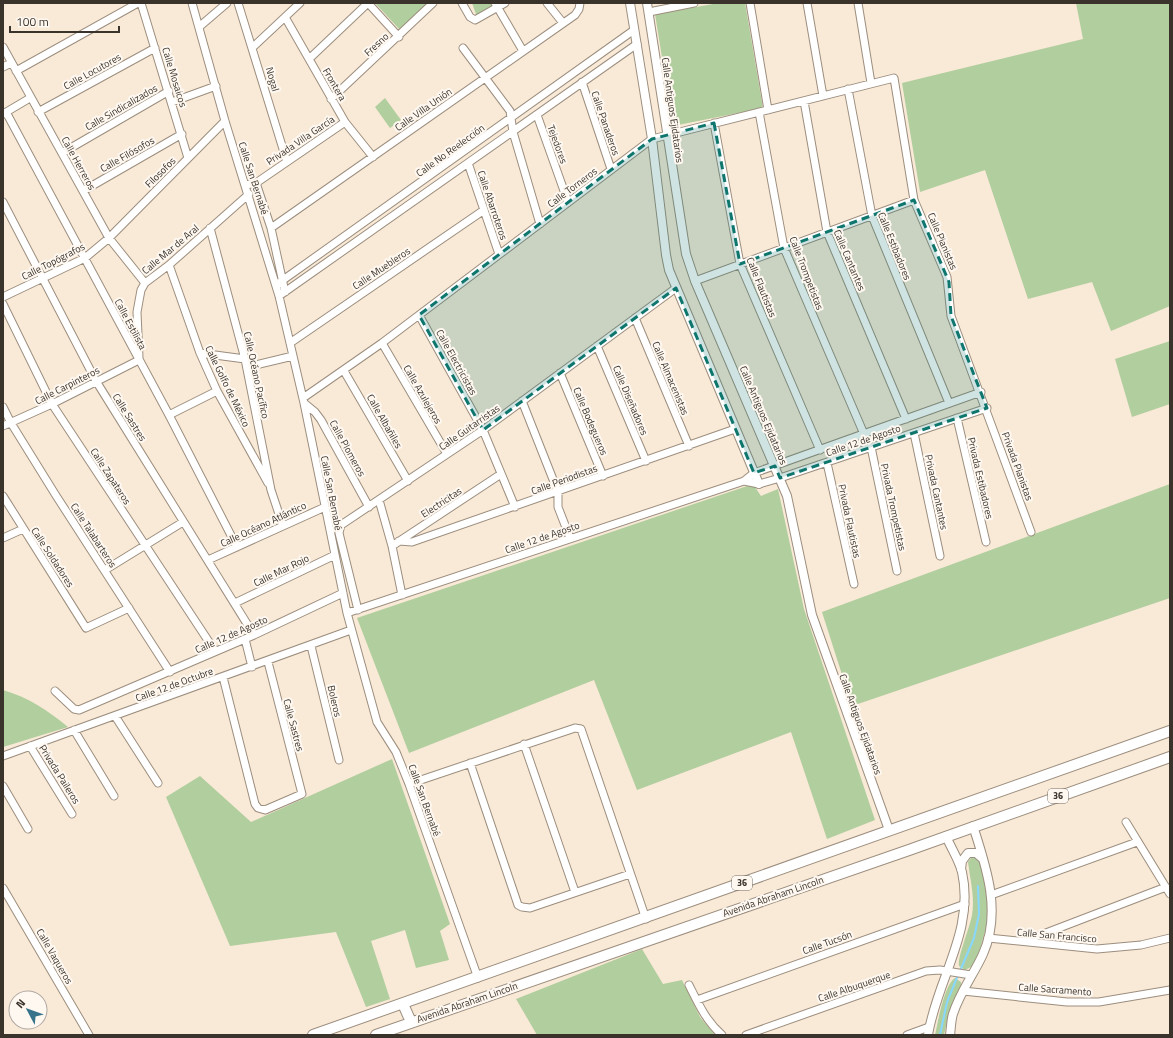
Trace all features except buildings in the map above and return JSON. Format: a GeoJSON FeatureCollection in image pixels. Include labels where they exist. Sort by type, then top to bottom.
{"type":"FeatureCollection","features":[{"type":"Feature","properties":{"kind":"main road","name":"36"},"geometry":{"type":"LineString","coordinates":[[313,1035],[646,919],[890,830],[1170,731]]}},
{"type":"Feature","properties":{"kind":"main road","name":"Avenida Abraham Lincoln"},"geometry":{"type":"LineString","coordinates":[[376,1035],[392,1032],[411,1022],[1170,757]]}},
{"type":"Feature","properties":{"kind":"main road"},"geometry":{"type":"LineString","coordinates":[[403,1004],[411,1022]]}},
{"type":"Feature","properties":{"kind":"street"},"geometry":{"type":"LineString","coordinates":[[16,71],[138,3]]}},
{"type":"Feature","properties":{"kind":"street","name":"Calle Mosaicos"},"geometry":{"type":"LineString","coordinates":[[142,3],[188,158]]}},
{"type":"Feature","properties":{"kind":"street","name":"Calle San Bernabé"},"geometry":{"type":"LineString","coordinates":[[192,3],[226,121],[282,294],[290,343],[304,401],[347,613],[377,722],[396,752],[409,784],[478,978]]}},
{"type":"Feature","properties":{"kind":"street"},"geometry":{"type":"LineString","coordinates":[[198,27],[227,3]]}},
{"type":"Feature","properties":{"kind":"street","name":"Nogal"},"geometry":{"type":"LineString","coordinates":[[238,3],[253,47],[287,162]]}},
{"type":"Feature","properties":{"kind":"street"},"geometry":{"type":"LineString","coordinates":[[253,47],[300,3]]}},
{"type":"Feature","properties":{"kind":"street"},"geometry":{"type":"LineString","coordinates":[[309,59],[368,3],[399,37]]}},
{"type":"Feature","properties":{"kind":"street","name":"Fresno"},"geometry":{"type":"LineString","coordinates":[[331,99],[399,37],[433,3]]}},
{"type":"Feature","properties":{"kind":"street"},"geometry":{"type":"LineString","coordinates":[[462,3],[470,17],[475,20],[496,6],[505,3]]}},
{"type":"Feature","properties":{"kind":"street"},"geometry":{"type":"LineString","coordinates":[[547,3],[563,23]]}},
{"type":"Feature","properties":{"kind":"street","name":"Calle Villa Unión"},"geometry":{"type":"LineString","coordinates":[[271,228],[563,23],[578,12],[580,3]]}},
{"type":"Feature","properties":{"kind":"street"},"geometry":{"type":"LineString","coordinates":[[630,3],[652,139],[666,255],[676,288],[759,484]]}},
{"type":"Feature","properties":{"kind":"street","name":"Calle Antiguos Ejidatarios"},"geometry":{"type":"LineString","coordinates":[[647,3],[666,135],[686,254],[695,281],[775,466],[788,500],[812,615],[890,830]]}},
{"type":"Feature","properties":{"kind":"street"},"geometry":{"type":"LineString","coordinates":[[649,12],[694,3]]}},
{"type":"Feature","properties":{"kind":"street"},"geometry":{"type":"LineString","coordinates":[[750,3],[768,110]]}},
{"type":"Feature","properties":{"kind":"street"},"geometry":{"type":"LineString","coordinates":[[807,3],[823,96]]}},
{"type":"Feature","properties":{"kind":"street"},"geometry":{"type":"LineString","coordinates":[[858,3],[871,83]]}},
{"type":"Feature","properties":{"kind":"street"},"geometry":{"type":"LineString","coordinates":[[496,6],[523,51]]}},
{"type":"Feature","properties":{"kind":"street","name":"Frontera"},"geometry":{"type":"LineString","coordinates":[[285,17],[345,122],[373,157]]}},
{"type":"Feature","properties":{"kind":"street","name":"Calle No Reelección"},"geometry":{"type":"LineString","coordinates":[[279,283],[634,30]]}},
{"type":"Feature","properties":{"kind":"street","name":"Calle No Reelección"},"geometry":{"type":"LineString","coordinates":[[282,294],[637,44]]}},
{"type":"Feature","properties":{"kind":"street","name":"Calle Herreros"},"geometry":{"type":"LineString","coordinates":[[3,48],[109,238],[145,283]]}},
{"type":"Feature","properties":{"kind":"street","name":"Calle Locutores"},"geometry":{"type":"LineString","coordinates":[[38,112],[155,48]]}},
{"type":"Feature","properties":{"kind":"street"},"geometry":{"type":"LineString","coordinates":[[463,48],[507,106],[512,117],[513,132],[540,224]]}},
{"type":"Feature","properties":{"kind":"street"},"geometry":{"type":"LineString","coordinates":[[3,67],[11,63]]}},
{"type":"Feature","properties":{"kind":"street","name":"Calle Torneros"},"geometry":{"type":"LineString","coordinates":[[304,401],[652,139],[894,78]]}},
{"type":"Feature","properties":{"kind":"street","name":"Calle Pianistas"},"geometry":{"type":"LineString","coordinates":[[894,78],[914,200],[947,277],[950,288],[950,311],[987,408]]}},
{"type":"Feature","properties":{"kind":"street","name":"Calle Panaderos"},"geometry":{"type":"LineString","coordinates":[[582,82],[611,169]]}},
{"type":"Feature","properties":{"kind":"street"},"geometry":{"type":"LineString","coordinates":[[172,102],[216,86]]}},
{"type":"Feature","properties":{"kind":"street","name":"Calle Estibadores"},"geometry":{"type":"LineString","coordinates":[[848,89],[872,216],[949,403]]}},
{"type":"Feature","properties":{"kind":"street","name":"Calle Sindicalizados"},"geometry":{"type":"LineString","coordinates":[[62,153],[169,91]]}},
{"type":"Feature","properties":{"kind":"street"},"geometry":{"type":"LineString","coordinates":[[4,113],[30,98]]}},
{"type":"Feature","properties":{"kind":"street","name":"Calle Cantantes"},"geometry":{"type":"LineString","coordinates":[[804,101],[827,232],[906,419]]}},
{"type":"Feature","properties":{"kind":"street","name":"Calle Trompetistas"},"geometry":{"type":"LineString","coordinates":[[759,112],[784,248],[864,434]]}},
{"type":"Feature","properties":{"kind":"street","name":"Calle Estilista"},"geometry":{"type":"LineString","coordinates":[[4,113],[85,258],[169,415],[237,547]]}},
{"type":"Feature","properties":{"kind":"street","name":"Tejedores"},"geometry":{"type":"LineString","coordinates":[[536,115],[568,202]]}},
{"type":"Feature","properties":{"kind":"street","name":"Filosofos"},"geometry":{"type":"LineString","coordinates":[[109,238],[226,121]]}},
{"type":"Feature","properties":{"kind":"street","name":"Privada Villa García"},"geometry":{"type":"LineString","coordinates":[[246,185],[256,182],[345,122]]}},
{"type":"Feature","properties":{"kind":"street","name":"Calle Flautistas"},"geometry":{"type":"LineString","coordinates":[[714,123],[740,264],[820,450]]}},
{"type":"Feature","properties":{"kind":"street","name":"Calle Filósofos"},"geometry":{"type":"LineString","coordinates":[[83,191],[182,134]]}},
{"type":"Feature","properties":{"kind":"street","name":"Calle Abarroteros"},"geometry":{"type":"LineString","coordinates":[[468,163],[499,254]]}},
{"type":"Feature","properties":{"kind":"street","name":"Calle San Bernabé"},"geometry":{"type":"LineString","coordinates":[[256,182],[271,228],[279,283]]}},
{"type":"Feature","properties":{"kind":"street","name":"Calle Mar de Aral"},"geometry":{"type":"LineString","coordinates":[[139,360],[138,312],[141,290],[145,283],[169,266],[249,194]]}},
{"type":"Feature","properties":{"kind":"street"},"geometry":{"type":"LineString","coordinates":[[695,281],[914,200]]}},
{"type":"Feature","properties":{"kind":"street","name":"Calle Sastres"},"geometry":{"type":"LineString","coordinates":[[3,202],[96,381],[254,635]]}},
{"type":"Feature","properties":{"kind":"street","name":"Calle Muebleros"},"geometry":{"type":"LineString","coordinates":[[290,343],[484,210]]}},
{"type":"Feature","properties":{"kind":"street","name":"Calle Océano Pacífico"},"geometry":{"type":"LineString","coordinates":[[210,228],[245,359],[271,490],[283,526]]}},
{"type":"Feature","properties":{"kind":"street","name":"Calle Topógrafos"},"geometry":{"type":"LineString","coordinates":[[3,298],[85,258],[109,238]]}},
{"type":"Feature","properties":{"kind":"street","name":"Calle Golfo de México"},"geometry":{"type":"LineString","coordinates":[[169,266],[200,353],[217,391],[271,490]]}},
{"type":"Feature","properties":{"kind":"street","name":"Calle Guitarristas"},"geometry":{"type":"LineString","coordinates":[[358,610],[339,529],[345,521],[380,500],[483,430],[676,288]]}},
{"type":"Feature","properties":{"kind":"street","name":"Calle Zapateros"},"geometry":{"type":"LineString","coordinates":[[3,304],[52,404],[215,651]]}},
{"type":"Feature","properties":{"kind":"street","name":"Calle Electricistas"},"geometry":{"type":"LineString","coordinates":[[419,315],[483,430],[515,507]]}},
{"type":"Feature","properties":{"kind":"street","name":"Calle Almacenistas"},"geometry":{"type":"LineString","coordinates":[[635,318],[689,446]]}},
{"type":"Feature","properties":{"kind":"street","name":"Calle Azulejeros"},"geometry":{"type":"LineString","coordinates":[[382,343],[447,454]]}},
{"type":"Feature","properties":{"kind":"street","name":"Calle Diseñadores"},"geometry":{"type":"LineString","coordinates":[[597,346],[646,461]]}},
{"type":"Feature","properties":{"kind":"street"},"geometry":{"type":"LineString","coordinates":[[200,353],[245,359]]}},
{"type":"Feature","properties":{"kind":"street"},"geometry":{"type":"LineString","coordinates":[[247,368],[293,356]]}},
{"type":"Feature","properties":{"kind":"street","name":"Calle Carpinteros"},"geometry":{"type":"LineString","coordinates":[[3,426],[52,404],[139,360]]}},
{"type":"Feature","properties":{"kind":"street","name":"Calle Albañiles"},"geometry":{"type":"LineString","coordinates":[[344,371],[408,481]]}},
{"type":"Feature","properties":{"kind":"street","name":"Calle Bodegueros"},"geometry":{"type":"LineString","coordinates":[[560,374],[603,476]]}},
{"type":"Feature","properties":{"kind":"street"},"geometry":{"type":"LineString","coordinates":[[169,415],[217,391]]}},
{"type":"Feature","properties":{"kind":"street","name":"Calle 12 de Agosto"},"geometry":{"type":"LineString","coordinates":[[347,613],[744,481],[754,473],[981,392]]}},
{"type":"Feature","properties":{"kind":"street","name":"Calle Plomeros"},"geometry":{"type":"LineString","coordinates":[[304,401],[321,420],[368,507]]}},
{"type":"Feature","properties":{"kind":"street"},"geometry":{"type":"LineString","coordinates":[[522,401],[558,492],[558,507],[570,538]]}},
{"type":"Feature","properties":{"kind":"street","name":"Calle Talabarteros"},"geometry":{"type":"LineString","coordinates":[[3,407],[11,423],[170,672]]}},
{"type":"Feature","properties":{"kind":"street","name":"Calle 12 de Agosto"},"geometry":{"type":"LineString","coordinates":[[744,481],[759,484],[780,478],[987,408]]}},
{"type":"Feature","properties":{"kind":"street","name":"Privada Pianistas"},"geometry":{"type":"LineString","coordinates":[[987,408],[1031,532]]}},
{"type":"Feature","properties":{"kind":"street","name":"Privada Estibadores"},"geometry":{"type":"LineString","coordinates":[[957,418],[986,542]]}},
{"type":"Feature","properties":{"kind":"street","name":"Calle Periodistas"},"geometry":{"type":"LineString","coordinates":[[399,541],[412,542],[736,429]]}},
{"type":"Feature","properties":{"kind":"street","name":"Privada Cantantes"},"geometry":{"type":"LineString","coordinates":[[914,433],[940,556]]}},
{"type":"Feature","properties":{"kind":"street","name":"Privada Trompetistas"},"geometry":{"type":"LineString","coordinates":[[871,447],[897,571]]}},
{"type":"Feature","properties":{"kind":"street","name":"Privada Flautistas"},"geometry":{"type":"LineString","coordinates":[[827,462],[854,584]]}},
{"type":"Feature","properties":{"kind":"street","name":"Electricitas"},"geometry":{"type":"LineString","coordinates":[[392,546],[501,474]]}},
{"type":"Feature","properties":{"kind":"street","name":"Calle Soldadores"},"geometry":{"type":"LineString","coordinates":[[3,496],[86,628],[129,608]]}},
{"type":"Feature","properties":{"kind":"street"},"geometry":{"type":"LineString","coordinates":[[380,500],[392,546],[402,595]]}},
{"type":"Feature","properties":{"kind":"street","name":"Calle Océano Atlántico"},"geometry":{"type":"LineString","coordinates":[[208,560],[325,506]]}},
{"type":"Feature","properties":{"kind":"street"},"geometry":{"type":"LineString","coordinates":[[105,570],[183,522]]}},
{"type":"Feature","properties":{"kind":"street"},"geometry":{"type":"LineString","coordinates":[[3,538],[23,529]]}},
{"type":"Feature","properties":{"kind":"street","name":"Calle Mar Rojo"},"geometry":{"type":"LineString","coordinates":[[235,603],[335,555]]}},
{"type":"Feature","properties":{"kind":"street","name":"Calle 12 de Agosto"},"geometry":{"type":"LineString","coordinates":[[55,691],[74,709],[79,710],[170,672],[343,594]]}},
{"type":"Feature","properties":{"kind":"street","name":"Calle 12 de Octubre"},"geometry":{"type":"LineString","coordinates":[[3,756],[268,662],[351,630]]}},
{"type":"Feature","properties":{"kind":"street"},"geometry":{"type":"LineString","coordinates":[[245,639],[252,667]]}},
{"type":"Feature","properties":{"kind":"street","name":"Boleros"},"geometry":{"type":"LineString","coordinates":[[311,646],[338,760]]}},
{"type":"Feature","properties":{"kind":"street","name":"Calle Sastres"},"geometry":{"type":"LineString","coordinates":[[223,677],[256,806],[261,810],[265,810],[302,794],[268,662]]}},
{"type":"Feature","properties":{"kind":"street"},"geometry":{"type":"LineString","coordinates":[[115,716],[158,783]]}},
{"type":"Feature","properties":{"kind":"street"},"geometry":{"type":"LineString","coordinates":[[409,784],[574,728],[581,729],[646,919]]}},
{"type":"Feature","properties":{"kind":"street"},"geometry":{"type":"LineString","coordinates":[[74,730],[114,796]]}},
{"type":"Feature","properties":{"kind":"street"},"geometry":{"type":"LineString","coordinates":[[524,744],[575,892]]}},
{"type":"Feature","properties":{"kind":"street","name":"Privada Paileros"},"geometry":{"type":"LineString","coordinates":[[30,746],[72,814]]}},
{"type":"Feature","properties":{"kind":"street"},"geometry":{"type":"LineString","coordinates":[[470,763],[518,905],[530,908],[630,874]]}},
{"type":"Feature","properties":{"kind":"street"},"geometry":{"type":"LineString","coordinates":[[3,786],[28,829]]}},
{"type":"Feature","properties":{"kind":"street"},"geometry":{"type":"LineString","coordinates":[[1126,822],[1170,894]]}},
{"type":"Feature","properties":{"kind":"street"},"geometry":{"type":"LineString","coordinates":[[950,1035],[953,1015],[963,991],[983,954],[988,938],[991,895],[985,861],[973,826]]}},
{"type":"Feature","properties":{"kind":"street"},"geometry":{"type":"LineString","coordinates":[[946,836],[961,871]]}},
{"type":"Feature","properties":{"kind":"street"},"geometry":{"type":"LineString","coordinates":[[991,895],[1137,842]]}},
{"type":"Feature","properties":{"kind":"street"},"geometry":{"type":"LineString","coordinates":[[907,1035],[928,1031],[958,943],[965,904],[961,871],[962,861],[968,853],[976,853],[985,861]]}},
{"type":"Feature","properties":{"kind":"street"},"geometry":{"type":"LineString","coordinates":[[1023,942],[1166,887]]}},
{"type":"Feature","properties":{"kind":"street","name":"Calle Vaqueros"},"geometry":{"type":"LineString","coordinates":[[3,888],[88,1035]]}},
{"type":"Feature","properties":{"kind":"street","name":"Calle Tucsón"},"geometry":{"type":"LineString","coordinates":[[697,1000],[965,904]]}},
{"type":"Feature","properties":{"kind":"street","name":"Calle San Francisco"},"geometry":{"type":"LineString","coordinates":[[988,938],[1097,949],[1141,945],[1170,938]]}},
{"type":"Feature","properties":{"kind":"street","name":"Calle Albuquerque"},"geometry":{"type":"LineString","coordinates":[[746,1035],[926,971],[948,971],[972,975]]}},
{"type":"Feature","properties":{"kind":"street"},"geometry":{"type":"LineString","coordinates":[[689,984],[711,1024],[722,1035]]}},
{"type":"Feature","properties":{"kind":"street","name":"Calle Sacramento"},"geometry":{"type":"LineString","coordinates":[[963,991],[1067,1002],[1099,1002],[1170,990]]}},
{"type":"Feature","properties":{"kind":"highlighted area"},"geometry":{"type":"Polygon","coordinates":[[[714,123],[740,264],[914,200],[949,282],[951,316],[987,408],[780,478],[775,466],[754,473],[676,288],[483,430],[419,315],[652,139],[714,123]]]}},
{"type":"Feature","properties":{"kind":"green space"},"geometry":{"type":"Polygon","coordinates":[[[375,3],[428,3],[400,30],[375,3]]]}},
{"type":"Feature","properties":{"kind":"green space"},"geometry":{"type":"Polygon","coordinates":[[[472,3],[492,3],[493,5],[477,17],[472,3]]]}},
{"type":"Feature","properties":{"kind":"green space"},"geometry":{"type":"Polygon","coordinates":[[[719,3],[745,3],[763,108],[673,126],[655,14],[719,3]]]}},
{"type":"Feature","properties":{"kind":"green space"},"geometry":{"type":"Polygon","coordinates":[[[1076,3],[1170,3],[1170,306],[1111,331],[1092,282],[1028,299],[985,170],[920,192],[902,83],[1083,39],[1076,3]]]}},
{"type":"Feature","properties":{"kind":"green space"},"geometry":{"type":"Polygon","coordinates":[[[385,98],[401,120],[390,128],[375,107],[385,98]]]}},
{"type":"Feature","properties":{"kind":"green space"},"geometry":{"type":"Polygon","coordinates":[[[1170,341],[1170,404],[1132,417],[1115,359],[1170,341]]]}},
{"type":"Feature","properties":{"kind":"green space"},"geometry":{"type":"Polygon","coordinates":[[[753,484],[761,496],[778,489],[804,609],[875,820],[827,839],[791,732],[637,790],[594,680],[409,753],[357,618],[753,484]]]}},
{"type":"Feature","properties":{"kind":"green space"},"geometry":{"type":"Polygon","coordinates":[[[1170,484],[1170,598],[852,706],[822,612],[1170,484]]]}},
{"type":"Feature","properties":{"kind":"green space"},"geometry":{"type":"Polygon","coordinates":[[[3,690],[38,705],[68,727],[3,747],[3,690]]]}},
{"type":"Feature","properties":{"kind":"green space"},"geometry":{"type":"Polygon","coordinates":[[[392,759],[450,924],[440,931],[449,960],[416,968],[405,930],[371,941],[390,999],[366,1007],[336,932],[230,946],[166,797],[200,776],[251,822],[392,759]]]}},
{"type":"Feature","properties":{"kind":"green space"},"geometry":{"type":"Polygon","coordinates":[[[976,857],[981,861],[988,902],[988,914],[983,938],[973,966],[965,970],[959,966],[959,962],[973,908],[973,895],[968,862],[971,858],[976,857]]]}},
{"type":"Feature","properties":{"kind":"green space"},"geometry":{"type":"Polygon","coordinates":[[[642,949],[663,984],[682,980],[700,1017],[715,1035],[537,1035],[516,999],[642,949]]]}},
{"type":"Feature","properties":{"kind":"green space"},"geometry":{"type":"Polygon","coordinates":[[[955,978],[961,982],[961,985],[948,1017],[944,1035],[935,1035],[945,996],[951,982],[955,978]]]}},
{"type":"Feature","properties":{"kind":"waterway"},"geometry":{"type":"LineString","coordinates":[[960,971],[974,938],[979,914],[978,886]]}},
{"type":"Feature","properties":{"kind":"waterway"},"geometry":{"type":"LineString","coordinates":[[940,1035],[947,1002],[958,975]]}}]}
